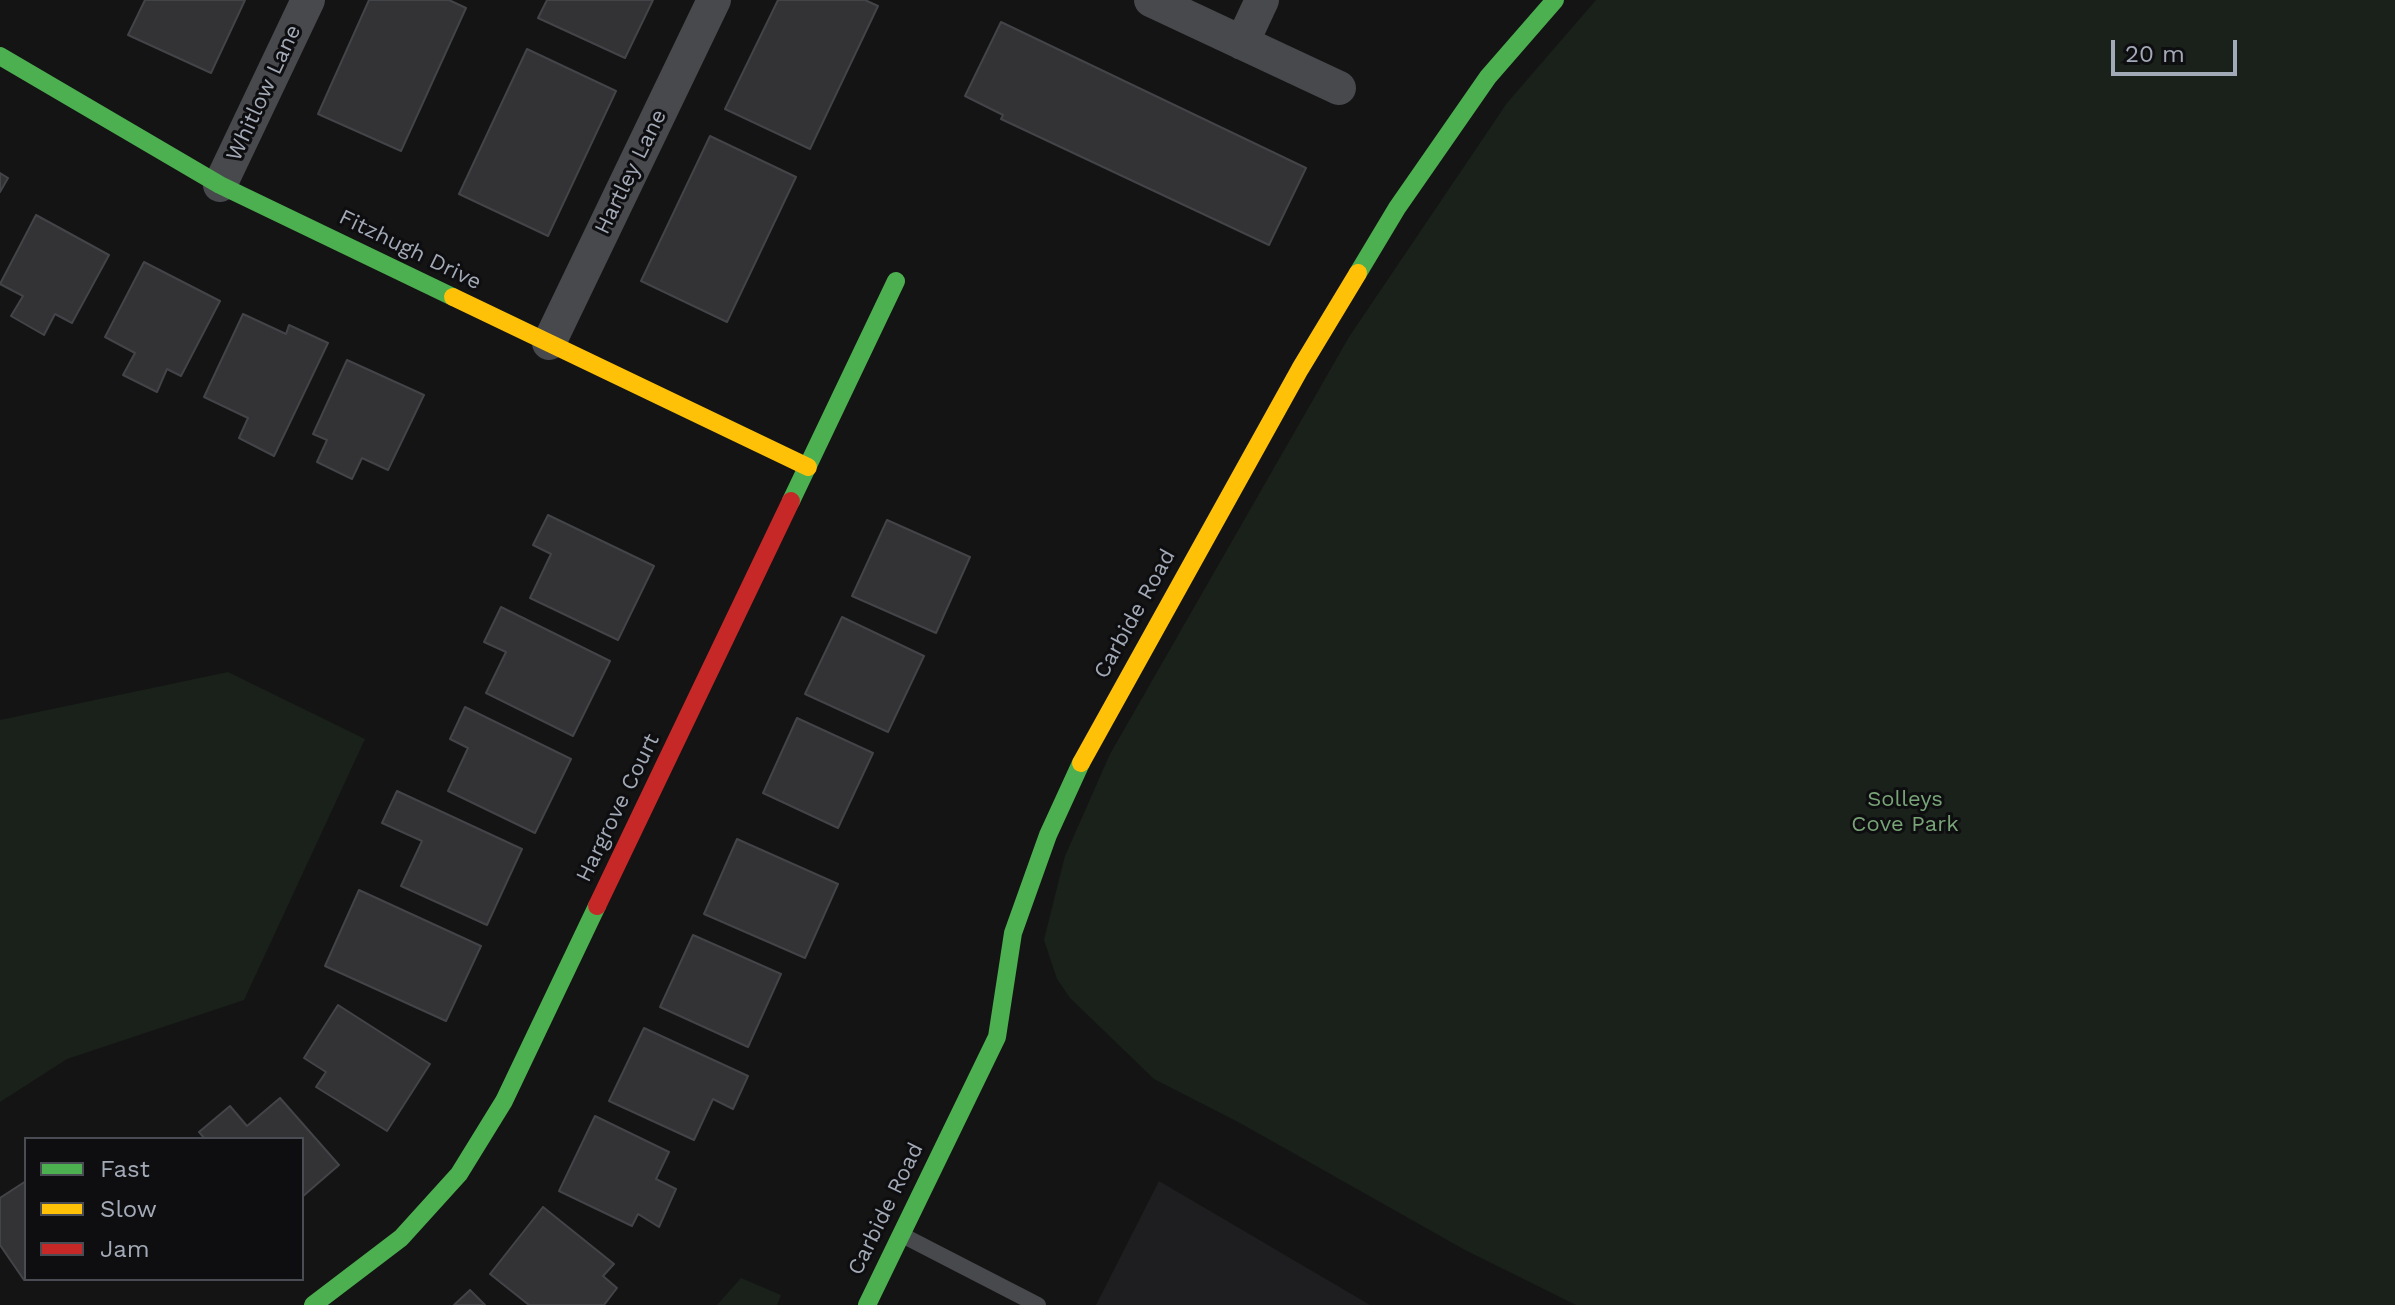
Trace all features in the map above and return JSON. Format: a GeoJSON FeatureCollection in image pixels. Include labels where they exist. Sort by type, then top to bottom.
{"type":"FeatureCollection","features":[{"type":"Feature","properties":{"kind":"street","name":"Whitlow Lane"},"geometry":{"type":"LineString","coordinates":[[220,185],[308,0]]}},
{"type":"Feature","properties":{"kind":"street","name":"Hartley Lane"},"geometry":{"type":"LineString","coordinates":[[549,343],[714,0]]}},
{"type":"Feature","properties":{"kind":"street"},"geometry":{"type":"LineString","coordinates":[[1151,0],[1339,88]]}},
{"type":"Feature","properties":{"kind":"street"},"geometry":{"type":"LineString","coordinates":[[1242,43],[1262,0]]}},
{"type":"Feature","properties":{"kind":"street","name":"Carbide Road"},"geometry":{"type":"LineString","coordinates":[[867,1305],[997,1037],[1013,933],[1048,835],[1090,743],[1300,369],[1397,208],[1488,77],[1555,0]]}},
{"type":"Feature","properties":{"kind":"street","name":"Fitzhugh Drive"},"geometry":{"type":"LineString","coordinates":[[0,56],[220,185],[808,467]]}},
{"type":"Feature","properties":{"kind":"street","name":"Hargrove Court"},"geometry":{"type":"LineString","coordinates":[[313,1305],[401,1238],[459,1174],[504,1101],[896,281]]}},
{"type":"Feature","properties":{"kind":"lane"},"geometry":{"type":"LineString","coordinates":[[900,1235],[1038,1305]]}},
{"type":"Feature","properties":{"kind":"shaded area"},"geometry":{"type":"Polygon","coordinates":[[[1159,1181],[1370,1305],[1096,1305],[1159,1181]]]}},
{"type":"Feature","properties":{"kind":"green space","name":"Solleys Cove Park"},"geometry":{"type":"Polygon","coordinates":[[[1596,0],[2395,0],[2395,1305],[1576,1305],[1465,1250],[1240,1123],[1154,1079],[1070,998],[1057,979],[1044,940],[1065,856],[1110,754],[1349,337],[1507,103],[1596,0]]]}},
{"type":"Feature","properties":{"kind":"green space"},"geometry":{"type":"Polygon","coordinates":[[[228,672],[365,739],[244,1000],[67,1059],[0,1102],[0,720],[228,672]]]}},
{"type":"Feature","properties":{"kind":"green space"},"geometry":{"type":"Polygon","coordinates":[[[741,1278],[781,1295],[777,1305],[717,1305],[741,1278]]]}},
{"type":"Feature","properties":{"kind":"building"},"geometry":{"type":"Polygon","coordinates":[[[145,0],[245,0],[211,73],[128,35],[145,0]]]}},
{"type":"Feature","properties":{"kind":"building"},"geometry":{"type":"Polygon","coordinates":[[[369,0],[449,0],[466,8],[401,151],[318,114],[369,0]]]}},
{"type":"Feature","properties":{"kind":"building"},"geometry":{"type":"Polygon","coordinates":[[[547,0],[653,0],[625,58],[538,18],[547,0]]]}},
{"type":"Feature","properties":{"kind":"building"},"geometry":{"type":"Polygon","coordinates":[[[778,0],[865,0],[878,6],[810,149],[725,109],[778,0]]]}},
{"type":"Feature","properties":{"kind":"building"},"geometry":{"type":"Polygon","coordinates":[[[1001,22],[1306,168],[1269,245],[1001,119],[1003,115],[965,96],[1001,22]]]}},
{"type":"Feature","properties":{"kind":"building"},"geometry":{"type":"Polygon","coordinates":[[[527,49],[616,91],[548,236],[459,194],[527,49]]]}},
{"type":"Feature","properties":{"kind":"building"},"geometry":{"type":"Polygon","coordinates":[[[710,136],[796,177],[727,322],[641,281],[710,136]]]}},
{"type":"Feature","properties":{"kind":"building"},"geometry":{"type":"Polygon","coordinates":[[[0,173],[8,178],[0,192],[0,173]]]}},
{"type":"Feature","properties":{"kind":"building"},"geometry":{"type":"Polygon","coordinates":[[[36,215],[109,255],[72,323],[55,314],[44,335],[11,316],[23,296],[0,284],[36,215]]]}},
{"type":"Feature","properties":{"kind":"building"},"geometry":{"type":"Polygon","coordinates":[[[144,262],[220,301],[181,376],[167,369],[157,392],[123,375],[135,353],[105,337],[144,262]]]}},
{"type":"Feature","properties":{"kind":"building"},"geometry":{"type":"Polygon","coordinates":[[[243,314],[286,334],[289,325],[328,343],[274,456],[239,438],[248,418],[204,397],[243,314]]]}},
{"type":"Feature","properties":{"kind":"building"},"geometry":{"type":"Polygon","coordinates":[[[347,360],[424,395],[388,470],[362,458],[352,479],[317,462],[327,440],[313,434],[347,360]]]}},
{"type":"Feature","properties":{"kind":"building"},"geometry":{"type":"Polygon","coordinates":[[[548,515],[654,566],[618,640],[530,598],[551,554],[533,545],[548,515]]]}},
{"type":"Feature","properties":{"kind":"building"},"geometry":{"type":"Polygon","coordinates":[[[887,520],[970,557],[936,633],[852,596],[887,520]]]}},
{"type":"Feature","properties":{"kind":"building"},"geometry":{"type":"Polygon","coordinates":[[[501,607],[610,661],[573,736],[486,693],[506,652],[484,642],[501,607]]]}},
{"type":"Feature","properties":{"kind":"building"},"geometry":{"type":"Polygon","coordinates":[[[842,617],[924,656],[888,732],[805,694],[842,617]]]}},
{"type":"Feature","properties":{"kind":"building"},"geometry":{"type":"Polygon","coordinates":[[[465,707],[571,759],[535,833],[448,791],[468,748],[450,739],[465,707]]]}},
{"type":"Feature","properties":{"kind":"building"},"geometry":{"type":"Polygon","coordinates":[[[797,718],[873,753],[838,828],[763,793],[797,718]]]}},
{"type":"Feature","properties":{"kind":"building"},"geometry":{"type":"Polygon","coordinates":[[[397,791],[522,849],[487,925],[401,886],[422,841],[382,823],[397,791]]]}},
{"type":"Feature","properties":{"kind":"building"},"geometry":{"type":"Polygon","coordinates":[[[737,839],[838,884],[805,958],[704,914],[737,839]]]}},
{"type":"Feature","properties":{"kind":"building"},"geometry":{"type":"Polygon","coordinates":[[[359,890],[481,946],[446,1021],[325,966],[359,890]]]}},
{"type":"Feature","properties":{"kind":"building"},"geometry":{"type":"Polygon","coordinates":[[[693,935],[781,974],[748,1047],[660,1007],[693,935]]]}},
{"type":"Feature","properties":{"kind":"building"},"geometry":{"type":"Polygon","coordinates":[[[338,1005],[430,1064],[387,1131],[316,1087],[326,1072],[304,1058],[338,1005]]]}},
{"type":"Feature","properties":{"kind":"building"},"geometry":{"type":"Polygon","coordinates":[[[644,1028],[748,1076],[733,1109],[713,1099],[694,1140],[609,1101],[644,1028]]]}},
{"type":"Feature","properties":{"kind":"building"},"geometry":{"type":"Polygon","coordinates":[[[280,1098],[339,1165],[304,1195],[304,1137],[203,1137],[199,1132],[230,1106],[247,1126],[280,1098]]]}},
{"type":"Feature","properties":{"kind":"building"},"geometry":{"type":"Polygon","coordinates":[[[595,1116],[669,1152],[656,1179],[676,1189],[659,1227],[638,1214],[632,1226],[559,1191],[595,1116]]]}},
{"type":"Feature","properties":{"kind":"building"},"geometry":{"type":"Polygon","coordinates":[[[24,1182],[24,1280],[0,1245],[0,1198],[24,1182]]]}},
{"type":"Feature","properties":{"kind":"building"},"geometry":{"type":"Polygon","coordinates":[[[543,1207],[614,1264],[603,1276],[617,1288],[604,1305],[529,1305],[490,1274],[543,1207]]]}},
{"type":"Feature","properties":{"kind":"building"},"geometry":{"type":"Polygon","coordinates":[[[470,1290],[485,1305],[454,1305],[470,1290]]]}},
{"type":"Feature","properties":{"kind":"traffic: fast"},"geometry":{"type":"LineString","coordinates":[[1358,273],[1397,208],[1488,77],[1555,0]]}},
{"type":"Feature","properties":{"kind":"traffic: fast"},"geometry":{"type":"LineString","coordinates":[[0,56],[220,185],[453,297]]}},
{"type":"Feature","properties":{"kind":"traffic: fast"},"geometry":{"type":"LineString","coordinates":[[791,501],[896,281]]}},
{"type":"Feature","properties":{"kind":"traffic: fast"},"geometry":{"type":"LineString","coordinates":[[867,1305],[997,1037],[1013,933],[1048,835],[1081,763]]}},
{"type":"Feature","properties":{"kind":"traffic: fast"},"geometry":{"type":"LineString","coordinates":[[313,1305],[401,1238],[459,1174],[504,1101],[597,906]]}},
{"type":"Feature","properties":{"kind":"traffic: slow"},"geometry":{"type":"LineString","coordinates":[[1081,763],[1300,369],[1358,273]]}},
{"type":"Feature","properties":{"kind":"traffic: slow"},"geometry":{"type":"LineString","coordinates":[[453,297],[808,467]]}},
{"type":"Feature","properties":{"kind":"traffic: jam"},"geometry":{"type":"LineString","coordinates":[[597,906],[791,501]]}}]}
